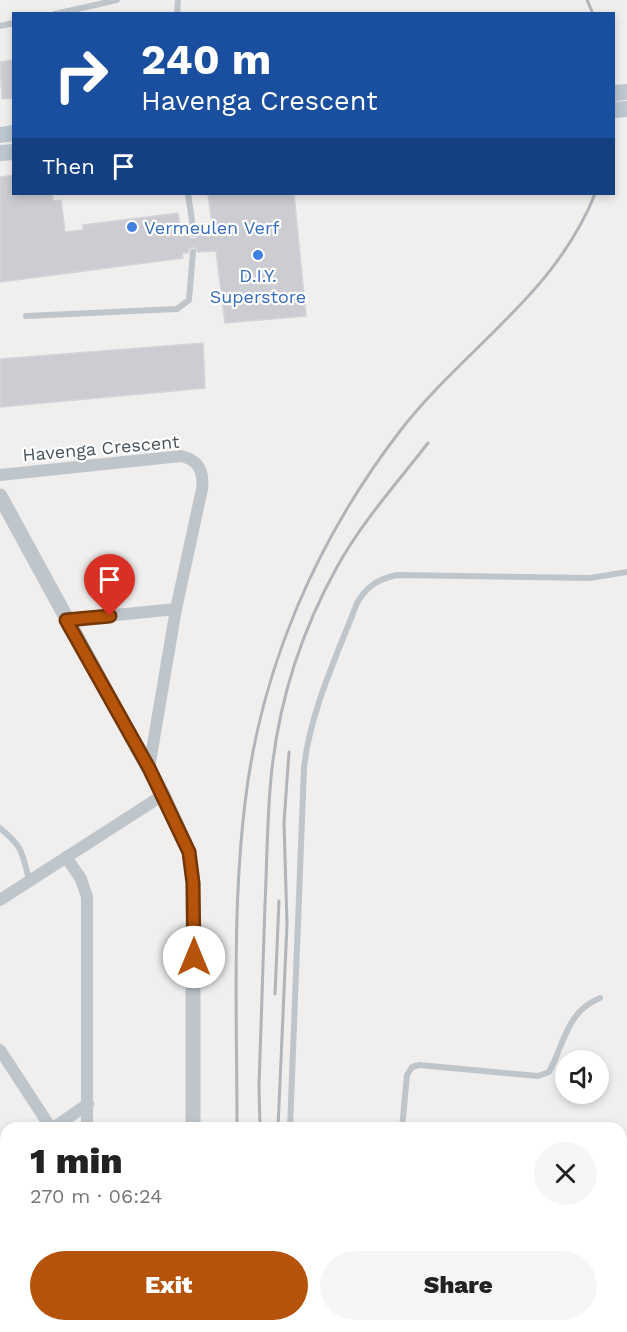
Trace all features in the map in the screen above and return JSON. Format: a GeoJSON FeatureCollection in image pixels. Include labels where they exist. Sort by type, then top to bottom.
{"type":"FeatureCollection","features":[{"type":"Feature","properties":{"kind":"street","name":"Havenga Crescent"},"geometry":{"type":"LineString","coordinates":[[0,475],[181,456],[193,460],[201,470],[202,489],[176,609],[149,768]]}},
{"type":"Feature","properties":{"kind":"street"},"geometry":{"type":"LineString","coordinates":[[0,496],[149,768],[184,841],[192,867],[193,1122]]}},
{"type":"Feature","properties":{"kind":"street"},"geometry":{"type":"LineString","coordinates":[[66,620],[176,609]]}},
{"type":"Feature","properties":{"kind":"street"},"geometry":{"type":"LineString","coordinates":[[0,900],[162,795]]}},
{"type":"Feature","properties":{"kind":"street"},"geometry":{"type":"LineString","coordinates":[[66,858],[81,879],[87,897],[87,1122]]}},
{"type":"Feature","properties":{"kind":"street"},"geometry":{"type":"LineString","coordinates":[[0,1050],[48,1122]]}},
{"type":"Feature","properties":{"kind":"street"},"geometry":{"type":"LineString","coordinates":[[61,1122],[88,1104]]}},
{"type":"Feature","properties":{"kind":"lane"},"geometry":{"type":"LineString","coordinates":[[64,12],[117,0]]}},
{"type":"Feature","properties":{"kind":"lane"},"geometry":{"type":"LineString","coordinates":[[188,195],[194,234]]}},
{"type":"Feature","properties":{"kind":"lane"},"geometry":{"type":"LineString","coordinates":[[26,316],[177,309],[189,300],[193,252]]}},
{"type":"Feature","properties":{"kind":"lane"},"geometry":{"type":"LineString","coordinates":[[290,1122],[306,746],[315,715],[362,594],[378,580],[397,575],[590,578],[627,572]]}},
{"type":"Feature","properties":{"kind":"lane"},"geometry":{"type":"LineString","coordinates":[[0,828],[18,843],[22,850],[29,881]]}},
{"type":"Feature","properties":{"kind":"lane"},"geometry":{"type":"LineString","coordinates":[[403,1122],[407,1075],[412,1067],[419,1065],[538,1076],[549,1072],[578,1011],[600,998]]}},
{"type":"Feature","properties":{"kind":"building"},"geometry":{"type":"Polygon","coordinates":[[[12,60],[12,98],[2,99],[0,62],[12,60]]]}},
{"type":"Feature","properties":{"kind":"building"},"geometry":{"type":"Polygon","coordinates":[[[12,175],[12,195],[52,195],[53,201],[61,200],[65,232],[83,230],[83,225],[178,213],[181,234],[189,234],[190,238],[195,239],[199,233],[213,232],[208,195],[294,195],[306,316],[225,323],[216,251],[198,252],[194,247],[189,249],[188,253],[182,253],[183,258],[0,282],[0,177],[12,175]]]}},
{"type":"Feature","properties":{"kind":"building"},"geometry":{"type":"Polygon","coordinates":[[[203,343],[205,388],[0,407],[0,359],[203,343]]]}},
{"type":"Feature","properties":{"kind":"railway"},"geometry":{"type":"LineString","coordinates":[[587,0],[592,12]]}},
{"type":"Feature","properties":{"kind":"railway"},"geometry":{"type":"LineString","coordinates":[[237,1122],[238,884],[245,803],[264,703],[297,606],[319,560],[370,472],[425,401],[532,292],[578,230],[595,195]]}},
{"type":"Feature","properties":{"kind":"railway"},"geometry":{"type":"LineString","coordinates":[[260,1122],[259,1086],[269,810],[274,750],[285,696],[312,617],[337,567],[368,519],[428,443]]}},
{"type":"Feature","properties":{"kind":"railway"},"geometry":{"type":"LineString","coordinates":[[278,1122],[287,924],[284,823],[289,752]]}},
{"type":"Feature","properties":{"kind":"railway"},"geometry":{"type":"LineString","coordinates":[[275,994],[279,901]]}},
{"type":"Feature","properties":{"kind":"place","name":"Vermeulen Verf"},"geometry":{"type":"Point","coordinates":[132,227]}},
{"type":"Feature","properties":{"kind":"place","name":"D.I.Y. Superstore"},"geometry":{"type":"Point","coordinates":[258,255]}},
{"type":"Feature","properties":{"kind":"route"},"geometry":{"type":"LineString","coordinates":[[110,616],[66,620],[149,768],[189,852],[193,883],[194,957]]}}]}
